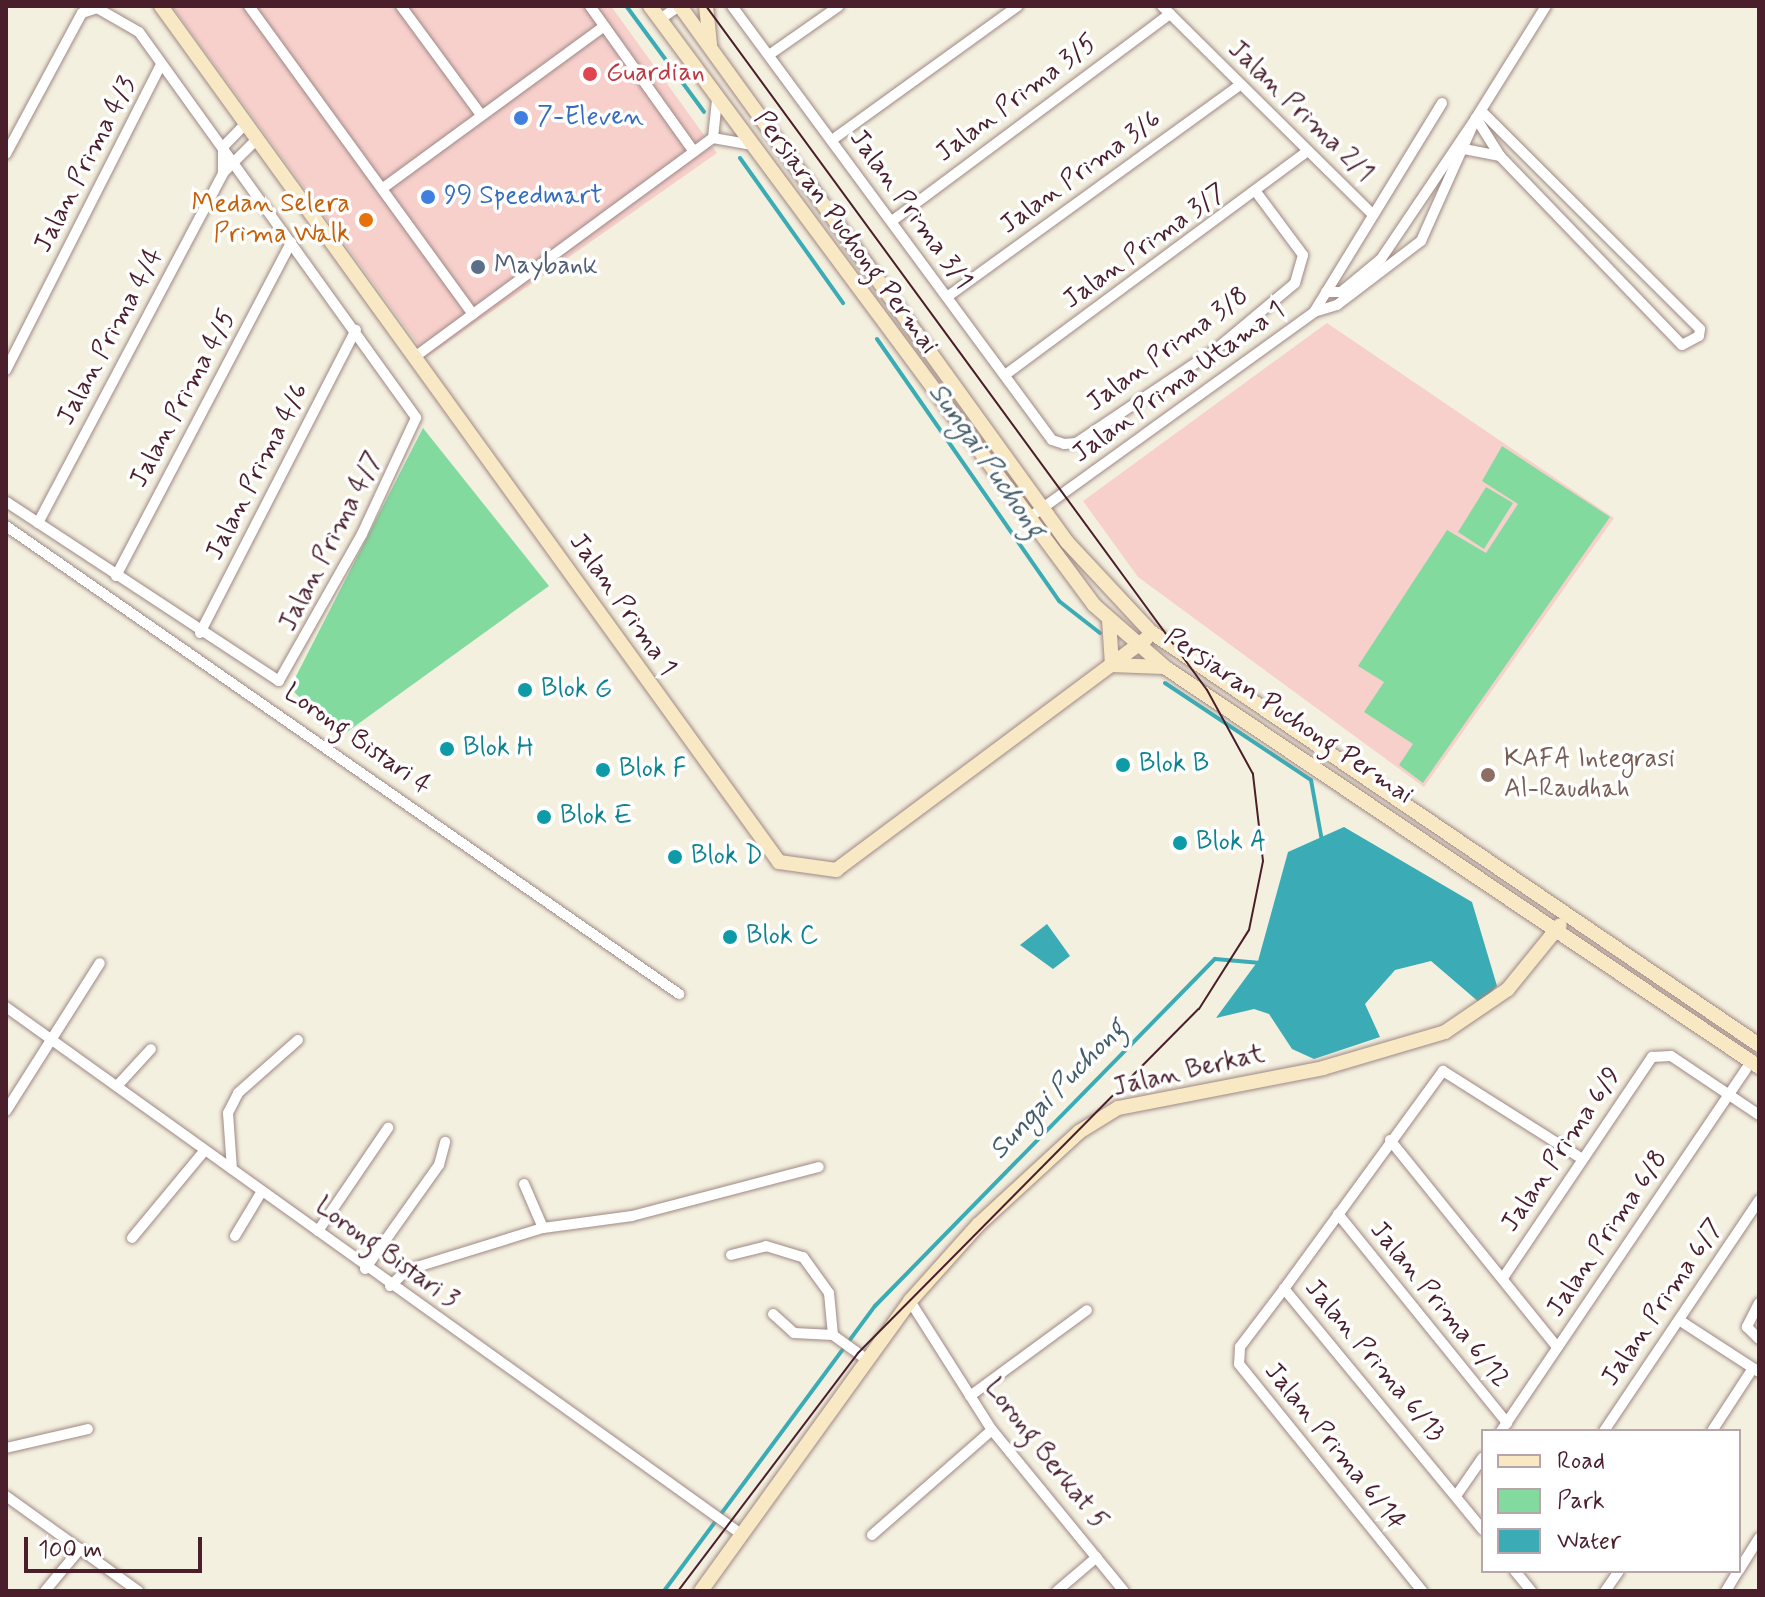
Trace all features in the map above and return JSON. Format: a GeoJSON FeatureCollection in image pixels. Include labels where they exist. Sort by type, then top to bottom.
{"type":"FeatureCollection","features":[{"type":"Feature","properties":{"kind":"main road","name":"Jalan Prima 1"},"geometry":{"type":"LineString","coordinates":[[161,6],[416,356],[751,829],[785,865],[836,870],[1140,645],[1151,632]]}},
{"type":"Feature","properties":{"kind":"main road","name":"Persiaran Puchong Permai"},"geometry":{"type":"LineString","coordinates":[[650,6],[1026,520],[1109,618],[1166,668],[1755,1065]]}},
{"type":"Feature","properties":{"kind":"main road","name":"Persiaran Puchong Permai"},"geometry":{"type":"LineString","coordinates":[[680,6],[1042,508],[1151,632],[1759,1045]]}},
{"type":"Feature","properties":{"kind":"main road"},"geometry":{"type":"LineString","coordinates":[[706,6],[711,48]]}},
{"type":"Feature","properties":{"kind":"main road"},"geometry":{"type":"LineString","coordinates":[[874,311],[890,298]]}},
{"type":"Feature","properties":{"kind":"main road"},"geometry":{"type":"LineString","coordinates":[[1109,618],[1112,665],[1166,668]]}},
{"type":"Feature","properties":{"kind":"main road","name":"Jalan Berkat"},"geometry":{"type":"LineString","coordinates":[[701,1591],[910,1301],[1037,1167],[1118,1108],[1323,1068],[1477,1016],[1508,989],[1568,915]]}},
{"type":"Feature","properties":{"kind":"street"},"geometry":{"type":"LineString","coordinates":[[249,6],[473,314]]}},
{"type":"Feature","properties":{"kind":"street"},"geometry":{"type":"LineString","coordinates":[[401,6],[481,115]]}},
{"type":"Feature","properties":{"kind":"street"},"geometry":{"type":"LineString","coordinates":[[590,6],[694,152]]}},
{"type":"Feature","properties":{"kind":"street"},"geometry":{"type":"LineString","coordinates":[[660,19],[680,6]]}},
{"type":"Feature","properties":{"kind":"street","name":"Jalan Prima 3/1"},"geometry":{"type":"LineString","coordinates":[[732,6],[1052,440]]}},
{"type":"Feature","properties":{"kind":"street"},"geometry":{"type":"LineString","coordinates":[[769,55],[839,6]]}},
{"type":"Feature","properties":{"kind":"street"},"geometry":{"type":"LineString","coordinates":[[832,140],[1018,6]]}},
{"type":"Feature","properties":{"kind":"street"},"geometry":{"type":"LineString","coordinates":[[1326,292],[1341,292],[1381,259],[1479,114],[1546,6]]}},
{"type":"Feature","properties":{"kind":"street"},"geometry":{"type":"LineString","coordinates":[[6,154],[89,7],[139,32],[356,330]]}},
{"type":"Feature","properties":{"kind":"street","name":"Jalan Prima 2/1"},"geometry":{"type":"LineString","coordinates":[[1166,10],[1373,215]]}},
{"type":"Feature","properties":{"kind":"street","name":"Jalan Prima 3/5"},"geometry":{"type":"LineString","coordinates":[[892,221],[1166,10]]}},
{"type":"Feature","properties":{"kind":"street"},"geometry":{"type":"LineString","coordinates":[[383,188],[604,26]]}},
{"type":"Feature","properties":{"kind":"street","name":"Jalan Prima 4/3"},"geometry":{"type":"LineString","coordinates":[[6,370],[161,65]]}},
{"type":"Feature","properties":{"kind":"street","name":"Jalan Prima 3/6"},"geometry":{"type":"LineString","coordinates":[[947,297],[1240,85]]}},
{"type":"Feature","properties":{"kind":"street"},"geometry":{"type":"LineString","coordinates":[[713,138],[717,97]]}},
{"type":"Feature","properties":{"kind":"street","name":"Jalan Prima Utama 1"},"geometry":{"type":"LineString","coordinates":[[1026,520],[1314,312],[1442,103]]}},
{"type":"Feature","properties":{"kind":"street"},"geometry":{"type":"LineString","coordinates":[[1314,312],[1337,305],[1421,241],[1479,114]]}},
{"type":"Feature","properties":{"kind":"street"},"geometry":{"type":"LineString","coordinates":[[1479,114],[1700,329],[1699,336],[1682,345],[1500,156],[1479,114]]}},
{"type":"Feature","properties":{"kind":"street"},"geometry":{"type":"LineString","coordinates":[[223,147],[245,124]]}},
{"type":"Feature","properties":{"kind":"street"},"geometry":{"type":"LineString","coordinates":[[416,356],[713,138],[748,144]]}},
{"type":"Feature","properties":{"kind":"street","name":"Jalan Prima 4/4"},"geometry":{"type":"LineString","coordinates":[[38,523],[223,173],[256,140]]}},
{"type":"Feature","properties":{"kind":"street","name":"Jalan Prima 4/4"},"geometry":{"type":"LineString","coordinates":[[223,147],[223,173]]}},
{"type":"Feature","properties":{"kind":"street"},"geometry":{"type":"LineString","coordinates":[[1464,149],[1500,156]]}},
{"type":"Feature","properties":{"kind":"street","name":"Jalan Prima 3/7"},"geometry":{"type":"LineString","coordinates":[[1005,375],[1257,193],[1308,151]]}},
{"type":"Feature","properties":{"kind":"street","name":"Jalan Prima 3/8"},"geometry":{"type":"LineString","coordinates":[[1052,440],[1076,443],[1215,350],[1295,283],[1303,255],[1257,193]]}},
{"type":"Feature","properties":{"kind":"street","name":"Jalan Prima 4/5"},"geometry":{"type":"LineString","coordinates":[[116,576],[291,242]]}},
{"type":"Feature","properties":{"kind":"street","name":"Jalan Prima 4/7"},"geometry":{"type":"LineString","coordinates":[[200,633],[279,681],[362,534],[416,418],[356,330]]}},
{"type":"Feature","properties":{"kind":"street","name":"Jalan Prima 4/6"},"geometry":{"type":"LineString","coordinates":[[200,633],[356,330]]}},
{"type":"Feature","properties":{"kind":"street"},"geometry":{"type":"LineString","coordinates":[[6,502],[200,633]]}},
{"type":"Feature","properties":{"kind":"street","name":"Lorong Bistari 4"},"geometry":{"type":"LineString","coordinates":[[6,526],[679,994]]}},
{"type":"Feature","properties":{"kind":"street"},"geometry":{"type":"LineString","coordinates":[[6,1111],[55,1042],[100,963]]}},
{"type":"Feature","properties":{"kind":"street","name":"Lorong Bistari 3"},"geometry":{"type":"LineString","coordinates":[[6,1007],[318,1231],[365,1269],[741,1534]]}},
{"type":"Feature","properties":{"kind":"street"},"geometry":{"type":"LineString","coordinates":[[232,1169],[228,1113],[238,1093],[298,1040]]}},
{"type":"Feature","properties":{"kind":"street"},"geometry":{"type":"LineString","coordinates":[[117,1086],[151,1049]]}},
{"type":"Feature","properties":{"kind":"street","name":"Jalan Prima 6/9"},"geometry":{"type":"LineString","coordinates":[[1503,1278],[1582,1159],[1662,1053],[1729,1095]]}},
{"type":"Feature","properties":{"kind":"street","name":"Jalan Prima 6/8"},"geometry":{"type":"LineString","coordinates":[[1504,1427],[1729,1095],[1755,1065]]}},
{"type":"Feature","properties":{"kind":"street","name":"Jalan Prima 6/13"},"geometry":{"type":"LineString","coordinates":[[1481,1527],[1284,1289],[1436,1076],[1453,1072],[1582,1159]]}},
{"type":"Feature","properties":{"kind":"street"},"geometry":{"type":"LineString","coordinates":[[1729,1095],[1759,1115]]}},
{"type":"Feature","properties":{"kind":"street"},"geometry":{"type":"LineString","coordinates":[[318,1231],[388,1128]]}},
{"type":"Feature","properties":{"kind":"street"},"geometry":{"type":"LineString","coordinates":[[1390,1140],[1557,1347]]}},
{"type":"Feature","properties":{"kind":"street"},"geometry":{"type":"LineString","coordinates":[[365,1269],[439,1165],[445,1142]]}},
{"type":"Feature","properties":{"kind":"street"},"geometry":{"type":"LineString","coordinates":[[132,1238],[205,1150]]}},
{"type":"Feature","properties":{"kind":"street"},"geometry":{"type":"LineString","coordinates":[[390,1286],[407,1270],[543,1228],[632,1216],[819,1167]]}},
{"type":"Feature","properties":{"kind":"street"},"geometry":{"type":"LineString","coordinates":[[524,1184],[543,1228]]}},
{"type":"Feature","properties":{"kind":"street"},"geometry":{"type":"LineString","coordinates":[[235,1236],[262,1191]]}},
{"type":"Feature","properties":{"kind":"street","name":"Jalan Prima 6/7"},"geometry":{"type":"LineString","coordinates":[[1605,1429],[1759,1200]]}},
{"type":"Feature","properties":{"kind":"street","name":"Jalan Prima 6/12"},"geometry":{"type":"LineString","coordinates":[[1338,1214],[1504,1427]]}},
{"type":"Feature","properties":{"kind":"street"},"geometry":{"type":"LineString","coordinates":[[731,1255],[766,1246],[803,1257],[829,1293],[836,1336]]}},
{"type":"Feature","properties":{"kind":"street","name":"Jalan Prima 6/14"},"geometry":{"type":"LineString","coordinates":[[1284,1289],[1240,1347],[1239,1364],[1422,1591]]}},
{"type":"Feature","properties":{"kind":"street","name":"Lorong Berkat 5"},"geometry":{"type":"LineString","coordinates":[[910,1301],[992,1430],[1124,1591]]}},
{"type":"Feature","properties":{"kind":"street"},"geometry":{"type":"LineString","coordinates":[[1759,1303],[1747,1327],[1759,1339]]}},
{"type":"Feature","properties":{"kind":"street"},"geometry":{"type":"LineString","coordinates":[[970,1396],[1087,1310]]}},
{"type":"Feature","properties":{"kind":"street"},"geometry":{"type":"LineString","coordinates":[[773,1314],[803,1337],[836,1336],[866,1359]]}},
{"type":"Feature","properties":{"kind":"street"},"geometry":{"type":"LineString","coordinates":[[1679,1320],[1756,1370],[1713,1429]]}},
{"type":"Feature","properties":{"kind":"street"},"geometry":{"type":"LineString","coordinates":[[6,1448],[88,1429]]}},
{"type":"Feature","properties":{"kind":"street"},"geometry":{"type":"LineString","coordinates":[[872,1535],[992,1430]]}},
{"type":"Feature","properties":{"kind":"street"},"geometry":{"type":"LineString","coordinates":[[1456,1496],[1481,1460]]}},
{"type":"Feature","properties":{"kind":"street"},"geometry":{"type":"LineString","coordinates":[[8,1501],[138,1591]]}},
{"type":"Feature","properties":{"kind":"street"},"geometry":{"type":"LineString","coordinates":[[1741,1567],[1759,1538]]}},
{"type":"Feature","properties":{"kind":"street"},"geometry":{"type":"LineString","coordinates":[[45,1591],[80,1549]]}},
{"type":"Feature","properties":{"kind":"street"},"geometry":{"type":"LineString","coordinates":[[1057,1591],[1097,1557]]}},
{"type":"Feature","properties":{"kind":"street"},"geometry":{"type":"LineString","coordinates":[[1517,1573],[1531,1591]]}},
{"type":"Feature","properties":{"kind":"street"},"geometry":{"type":"LineString","coordinates":[[1605,1591],[1618,1573]]}},
{"type":"Feature","properties":{"kind":"street"},"geometry":{"type":"LineString","coordinates":[[1726,1591],[1737,1573]]}},
{"type":"Feature","properties":{"kind":"shaded area"},"geometry":{"type":"Polygon","coordinates":[[[172,6],[611,6],[717,153],[427,357],[172,6]]]}},
{"type":"Feature","properties":{"kind":"shaded area"},"geometry":{"type":"Polygon","coordinates":[[[1327,323],[1614,518],[1424,787],[1138,577],[1083,501],[1327,323]]]}},
{"type":"Feature","properties":{"kind":"green space"},"geometry":{"type":"Polygon","coordinates":[[[423,428],[549,586],[340,737],[290,688],[423,428]]]}},
{"type":"Feature","properties":{"kind":"green space"},"geometry":{"type":"Polygon","coordinates":[[[1502,446],[1610,517],[1423,783],[1399,765],[1413,744],[1364,712],[1384,682],[1358,666],[1447,530],[1486,553],[1518,504],[1482,481],[1502,446]]]}},
{"type":"Feature","properties":{"kind":"green space"},"geometry":{"type":"Polygon","coordinates":[[[1486,487],[1513,503],[1484,549],[1458,532],[1486,487]]]}},
{"type":"Feature","properties":{"kind":"water"},"geometry":{"type":"Polygon","coordinates":[[[1344,827],[1472,902],[1497,986],[1480,1003],[1431,961],[1395,970],[1365,1004],[1380,1037],[1314,1059],[1292,1049],[1269,1014],[1254,1009],[1216,1018],[1258,961],[1288,852],[1344,827]]]}},
{"type":"Feature","properties":{"kind":"water"},"geometry":{"type":"Polygon","coordinates":[[[1047,924],[1070,956],[1053,969],[1020,945],[1047,924]]]}},
{"type":"Feature","properties":{"kind":"waterway","name":"Sungai Puchong"},"geometry":{"type":"LineString","coordinates":[[627,7],[704,112]]}},
{"type":"Feature","properties":{"kind":"waterway","name":"Sungai Puchong"},"geometry":{"type":"LineString","coordinates":[[740,158],[843,303]]}},
{"type":"Feature","properties":{"kind":"waterway","name":"Sungai Puchong"},"geometry":{"type":"LineString","coordinates":[[877,339],[1059,601],[1100,633]]}},
{"type":"Feature","properties":{"kind":"waterway","name":"Sungai Puchong"},"geometry":{"type":"LineString","coordinates":[[1165,683],[1311,780],[1322,841]]}},
{"type":"Feature","properties":{"kind":"waterway","name":"Sungai Puchong"},"geometry":{"type":"LineString","coordinates":[[664,1591],[875,1306],[1215,959],[1261,963]]}},
{"type":"Feature","properties":{"kind":"tram line"},"geometry":{"type":"LineString","coordinates":[[678,1591],[858,1353],[1199,1009],[1249,930],[1263,861],[1253,774],[1207,690],[706,6]]}},
{"type":"Feature","properties":{"kind":"place","name":"Guardian"},"geometry":{"type":"Point","coordinates":[590,74]}},
{"type":"Feature","properties":{"kind":"place","name":"7-Eleven"},"geometry":{"type":"Point","coordinates":[521,118]}},
{"type":"Feature","properties":{"kind":"place","name":"99 Speedmart"},"geometry":{"type":"Point","coordinates":[428,197]}},
{"type":"Feature","properties":{"kind":"place","name":"Medan Selera Prima Walk"},"geometry":{"type":"Point","coordinates":[366,220]}},
{"type":"Feature","properties":{"kind":"place","name":"Maybank"},"geometry":{"type":"Point","coordinates":[478,267]}},
{"type":"Feature","properties":{"kind":"place","name":"Blok G"},"geometry":{"type":"Point","coordinates":[525,690]}},
{"type":"Feature","properties":{"kind":"place","name":"Blok H"},"geometry":{"type":"Point","coordinates":[447,749]}},
{"type":"Feature","properties":{"kind":"place","name":"Blok B"},"geometry":{"type":"Point","coordinates":[1123,765]}},
{"type":"Feature","properties":{"kind":"place","name":"Blok F"},"geometry":{"type":"Point","coordinates":[603,770]}},
{"type":"Feature","properties":{"kind":"place","name":"KAFA Integrasi Al-Raudhah"},"geometry":{"type":"Point","coordinates":[1488,775]}},
{"type":"Feature","properties":{"kind":"place","name":"Blok E"},"geometry":{"type":"Point","coordinates":[544,817]}},
{"type":"Feature","properties":{"kind":"place","name":"Blok A"},"geometry":{"type":"Point","coordinates":[1180,843]}},
{"type":"Feature","properties":{"kind":"place","name":"Blok D"},"geometry":{"type":"Point","coordinates":[675,857]}},
{"type":"Feature","properties":{"kind":"place","name":"Blok C"},"geometry":{"type":"Point","coordinates":[730,937]}}]}
